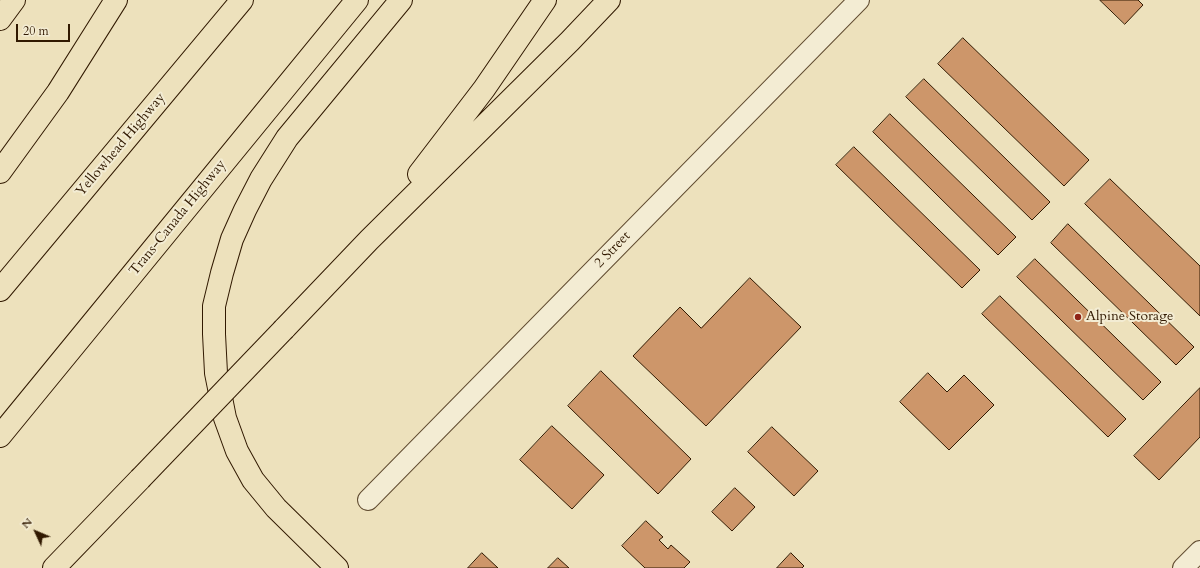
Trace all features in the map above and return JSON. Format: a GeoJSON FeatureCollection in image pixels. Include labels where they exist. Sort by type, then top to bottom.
{"type":"FeatureCollection","features":[{"type":"Feature","properties":{"kind":"highway"},"geometry":{"type":"LineString","coordinates":[[0,19],[14,0]]}},
{"type":"Feature","properties":{"kind":"highway"},"geometry":{"type":"LineString","coordinates":[[0,172],[58,92],[116,0]]}},
{"type":"Feature","properties":{"kind":"highway","name":"Yellowhead Highway"},"geometry":{"type":"LineString","coordinates":[[0,290],[242,0]]}},
{"type":"Feature","properties":{"kind":"highway","name":"Trans-Canada Highway"},"geometry":{"type":"LineString","coordinates":[[0,436],[357,0]]}},
{"type":"Feature","properties":{"kind":"highway"},"geometry":{"type":"LineString","coordinates":[[337,568],[276,508],[253,480],[237,451],[225,418],[216,373],[214,306],[232,239],[245,210],[287,138],[401,0]]}},
{"type":"Feature","properties":{"kind":"highway"},"geometry":{"type":"LineString","coordinates":[[368,240],[484,89],[545,0]]}},
{"type":"Feature","properties":{"kind":"highway"},"geometry":{"type":"LineString","coordinates":[[54,568],[140,480],[368,240],[570,41],[609,0]]}},
{"type":"Feature","properties":{"kind":"street","name":"2 Street"},"geometry":{"type":"LineString","coordinates":[[368,500],[859,0]]}},
{"type":"Feature","properties":{"kind":"street"},"geometry":{"type":"LineString","coordinates":[[1183,568],[1200,551]]}},
{"type":"Feature","properties":{"kind":"building"},"geometry":{"type":"Polygon","coordinates":[[[1100,0],[1138,0],[1143,5],[1125,24],[1100,0]]]}},
{"type":"Feature","properties":{"kind":"building"},"geometry":{"type":"Polygon","coordinates":[[[963,38],[1089,160],[1064,186],[938,64],[963,38]]]}},
{"type":"Feature","properties":{"kind":"building"},"geometry":{"type":"Polygon","coordinates":[[[924,79],[1050,202],[1032,220],[906,97],[924,79]]]}},
{"type":"Feature","properties":{"kind":"building"},"geometry":{"type":"Polygon","coordinates":[[[890,114],[1016,237],[998,255],[873,132],[890,114]]]}},
{"type":"Feature","properties":{"kind":"building"},"geometry":{"type":"Polygon","coordinates":[[[854,147],[980,270],[962,288],[836,165],[854,147]]]}},
{"type":"Feature","properties":{"kind":"building"},"geometry":{"type":"Polygon","coordinates":[[[1110,179],[1200,266],[1200,316],[1085,204],[1110,179]]]}},
{"type":"Feature","properties":{"kind":"building"},"geometry":{"type":"Polygon","coordinates":[[[1068,224],[1194,347],[1176,365],[1051,243],[1068,224]]]}},
{"type":"Feature","properties":{"kind":"building"},"geometry":{"type":"Polygon","coordinates":[[[1035,259],[1161,382],[1143,400],[1017,277],[1035,259]]]}},
{"type":"Feature","properties":{"kind":"building"},"geometry":{"type":"Polygon","coordinates":[[[750,278],[801,327],[706,426],[633,356],[680,307],[701,328],[750,278]]]}},
{"type":"Feature","properties":{"kind":"building"},"geometry":{"type":"Polygon","coordinates":[[[1000,296],[1126,419],[1108,437],[982,314],[1000,296]]]}},
{"type":"Feature","properties":{"kind":"building"},"geometry":{"type":"Polygon","coordinates":[[[601,371],[691,459],[658,494],[568,406],[601,371]]]}},
{"type":"Feature","properties":{"kind":"building"},"geometry":{"type":"Polygon","coordinates":[[[928,373],[947,392],[964,375],[994,405],[949,450],[900,402],[928,373]]]}},
{"type":"Feature","properties":{"kind":"building"},"geometry":{"type":"Polygon","coordinates":[[[1200,388],[1200,437],[1159,480],[1134,456],[1200,388]]]}},
{"type":"Feature","properties":{"kind":"building"},"geometry":{"type":"Polygon","coordinates":[[[552,426],[604,475],[572,509],[520,460],[552,426]]]}},
{"type":"Feature","properties":{"kind":"building"},"geometry":{"type":"Polygon","coordinates":[[[772,427],[818,471],[794,496],[748,452],[772,427]]]}},
{"type":"Feature","properties":{"kind":"building"},"geometry":{"type":"Polygon","coordinates":[[[735,488],[755,507],[732,531],[712,512],[735,488]]]}},
{"type":"Feature","properties":{"kind":"building"},"geometry":{"type":"Polygon","coordinates":[[[646,521],[663,537],[659,540],[668,549],[671,545],[690,562],[684,568],[645,568],[622,546],[646,521]]]}},
{"type":"Feature","properties":{"kind":"building"},"geometry":{"type":"Polygon","coordinates":[[[482,553],[498,568],[468,568],[482,553]]]}},
{"type":"Feature","properties":{"kind":"building"},"geometry":{"type":"Polygon","coordinates":[[[791,553],[804,566],[802,568],[777,568],[791,553]]]}},
{"type":"Feature","properties":{"kind":"building"},"geometry":{"type":"Polygon","coordinates":[[[558,558],[569,568],[548,568],[558,558]]]}},
{"type":"Feature","properties":{"kind":"place","name":"Alpine Storage"},"geometry":{"type":"Point","coordinates":[1078,317]}}]}
